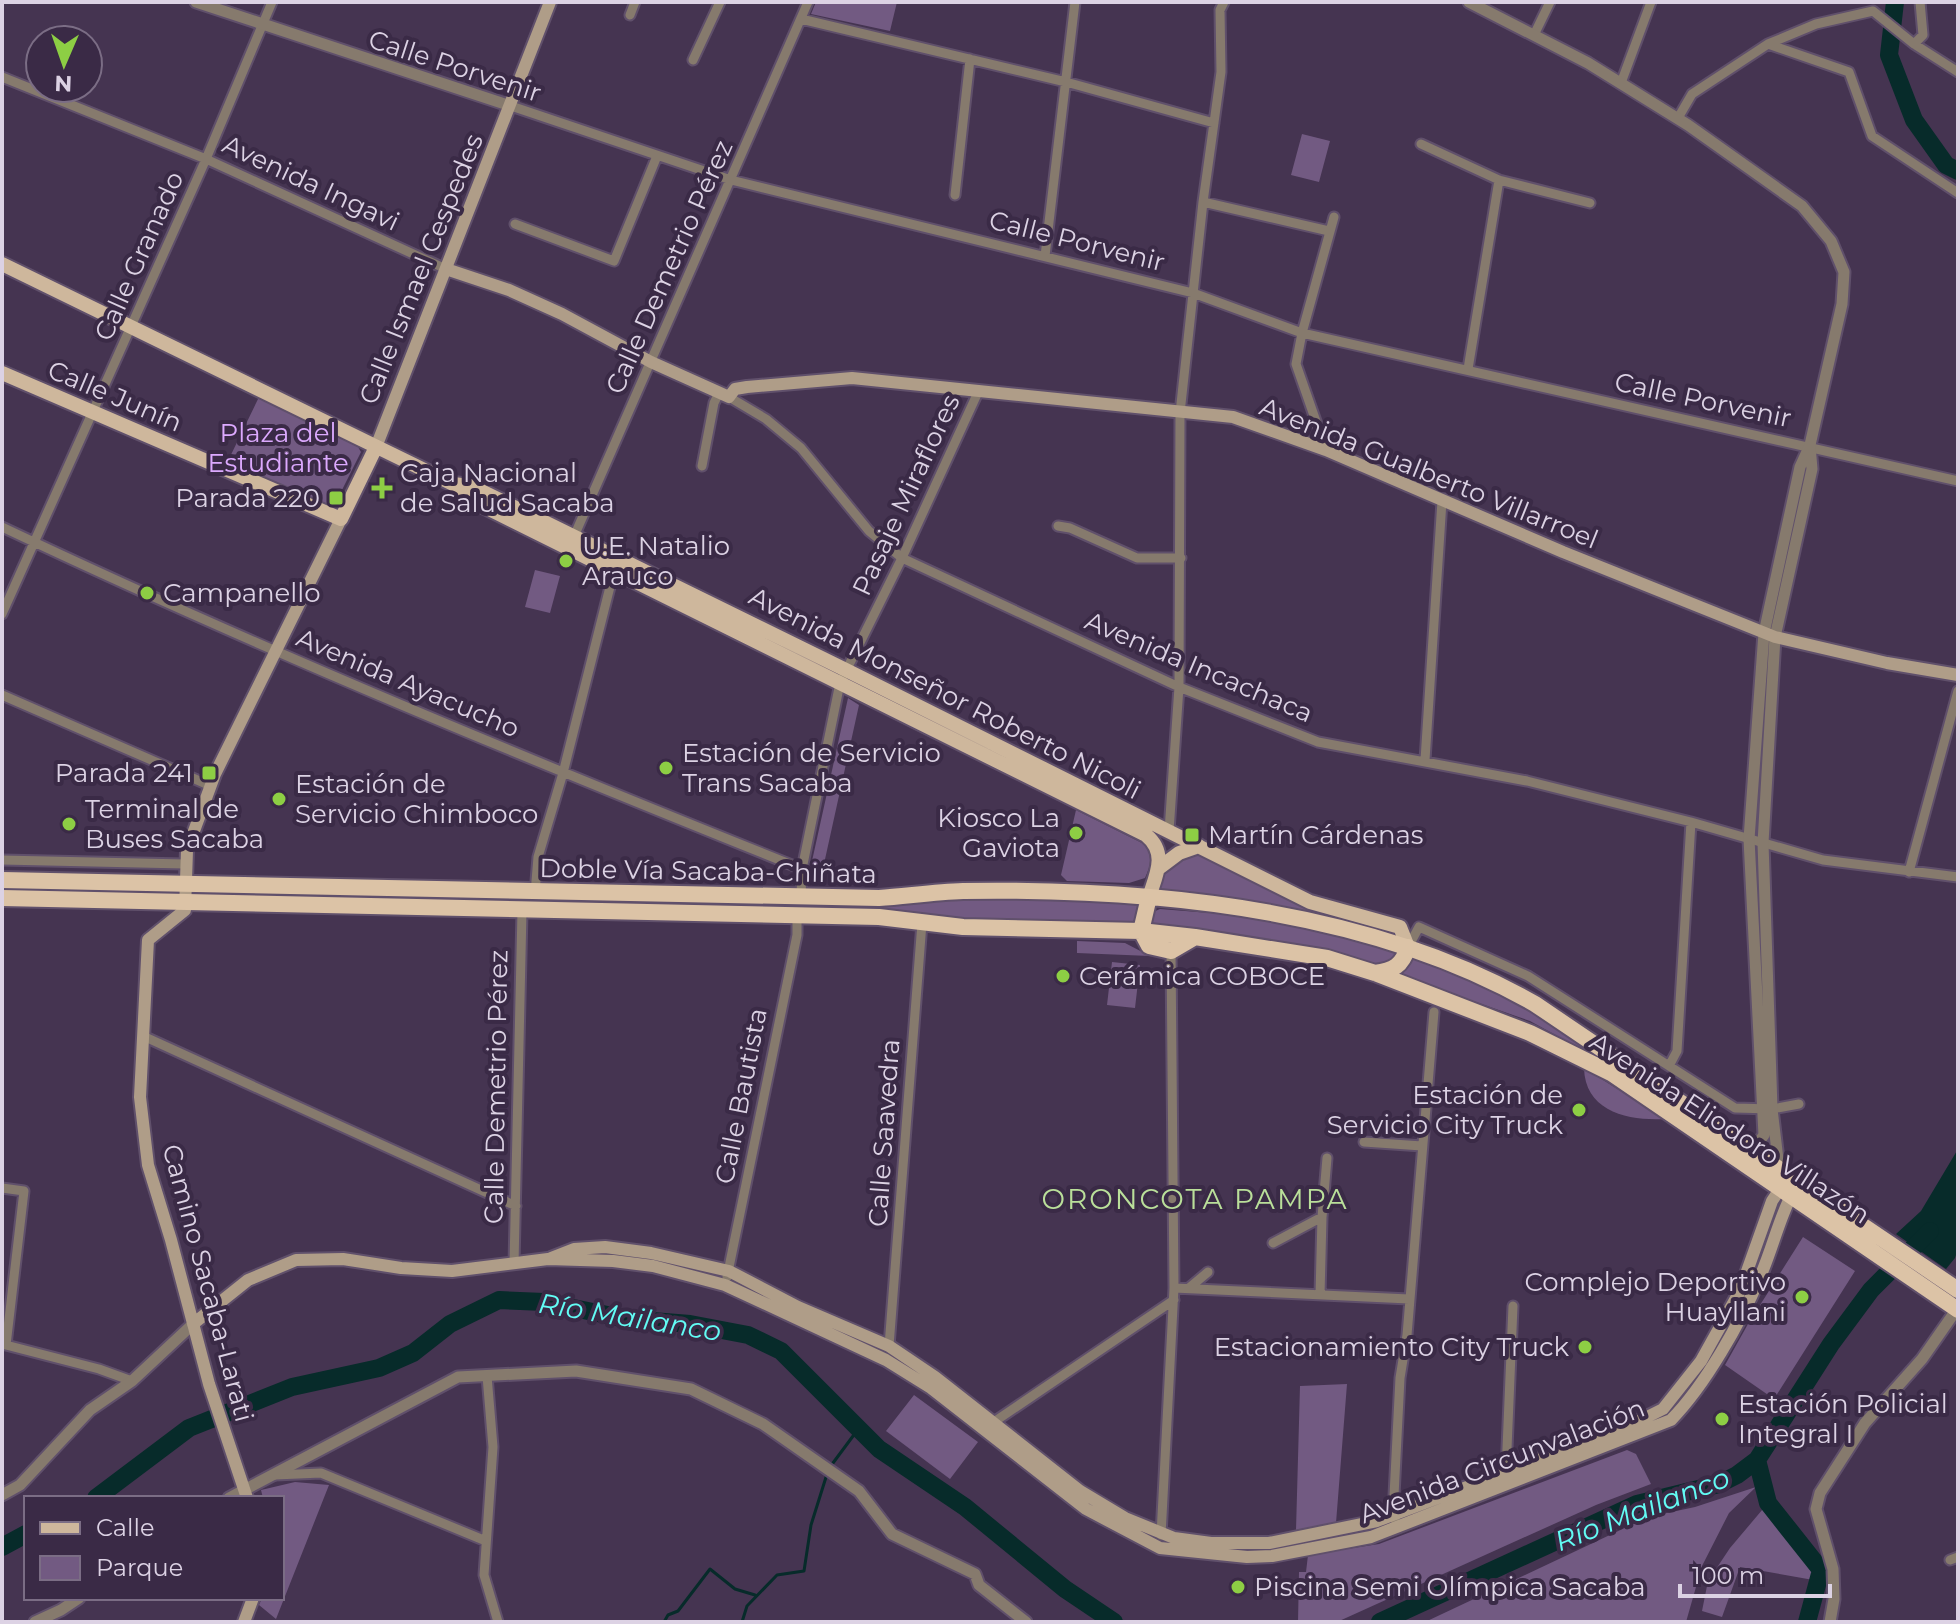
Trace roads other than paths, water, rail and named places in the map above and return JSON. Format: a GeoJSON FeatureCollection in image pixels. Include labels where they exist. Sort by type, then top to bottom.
{"type":"FeatureCollection","features":[{"type":"Feature","properties":{"kind":"highway","name":"Doble Vía Sacaba-Chiñata"},"geometry":{"type":"LineString","coordinates":[[2,880],[879,898],[961,891],[1054,892],[1149,897],[1314,921],[1408,947]]}},
{"type":"Feature","properties":{"kind":"highway"},"geometry":{"type":"LineString","coordinates":[[1149,897],[1141,931],[1149,946],[1171,951],[1195,937]]}},
{"type":"Feature","properties":{"kind":"highway","name":"Doble Vía Sacaba-Chiñata"},"geometry":{"type":"LineString","coordinates":[[2,898],[879,917],[922,923],[1141,931],[1327,958],[1375,973]]}},
{"type":"Feature","properties":{"kind":"highway"},"geometry":{"type":"LineString","coordinates":[[1375,973],[1396,968],[1408,947]]}},
{"type":"Feature","properties":{"kind":"highway","name":"Avenida Eliodoro Villazón"},"geometry":{"type":"LineString","coordinates":[[1408,947],[1469,969],[1526,998],[1779,1168],[1822,1207],[1948,1289],[1958,1310]]}},
{"type":"Feature","properties":{"kind":"highway","name":"Avenida Eliodoro Villazón"},"geometry":{"type":"LineString","coordinates":[[1375,973],[1530,1033],[1578,1055],[1650,1098],[1786,1192],[1822,1207]]}},
{"type":"Feature","properties":{"kind":"main road","name":"Calle Ismael Cespedes"},"geometry":{"type":"LineString","coordinates":[[187,902],[185,864],[192,834],[211,786],[376,447],[550,2]]}},
{"type":"Feature","properties":{"kind":"main road","name":"Avenida Monseñor Roberto Nicoli"},"geometry":{"type":"LineString","coordinates":[[2,264],[453,484],[471,486],[571,542],[1310,902],[1400,927],[1408,947]]}},
{"type":"Feature","properties":{"kind":"main road","name":"Avenida Ingavi"},"geometry":{"type":"LineString","coordinates":[[446,269],[536,302],[651,362],[724,395]]}},
{"type":"Feature","properties":{"kind":"main road","name":"Calle Junín"},"geometry":{"type":"LineString","coordinates":[[2,373],[341,519]]}},
{"type":"Feature","properties":{"kind":"main road","name":"Avenida Gualberto Villarroel"},"geometry":{"type":"LineString","coordinates":[[724,395],[747,387],[852,378],[1233,417],[1326,450],[1442,501],[1770,635],[1887,663],[1958,675]]}},
{"type":"Feature","properties":{"kind":"main road","name":"Avenida Monseñor Roberto Nicoli"},"geometry":{"type":"LineString","coordinates":[[843,676],[1146,835],[1158,850],[1159,868]]}},
{"type":"Feature","properties":{"kind":"main road"},"geometry":{"type":"LineString","coordinates":[[1149,897],[1159,868],[1179,853],[1199,846]]}},
{"type":"Feature","properties":{"kind":"main road","name":"Camino Sacaba-Larati"},"geometry":{"type":"LineString","coordinates":[[187,902],[185,910],[148,940],[140,1097],[148,1165],[209,1384],[246,1493]]}},
{"type":"Feature","properties":{"kind":"main road","name":"Avenida Circunvalación"},"geometry":{"type":"LineString","coordinates":[[193,1324],[248,1280],[296,1260],[343,1259],[401,1268],[452,1271],[548,1259],[653,1266],[725,1285],[886,1360],[1160,1542],[1298,1544],[1395,1521],[1635,1429],[1663,1409],[1701,1361],[1740,1291],[1772,1201],[1786,1192]]}},
{"type":"Feature","properties":{"kind":"main road","name":"Avenida Circunvalación"},"geometry":{"type":"LineString","coordinates":[[1395,1521],[1506,1472],[1671,1420],[1691,1399],[1741,1316],[1761,1276],[1786,1192]]}},
{"type":"Feature","properties":{"kind":"main road","name":"Avenida Circunvalación"},"geometry":{"type":"LineString","coordinates":[[548,1259],[574,1249],[605,1247],[651,1253],[729,1271],[798,1307],[889,1346],[989,1426]]}},
{"type":"Feature","properties":{"kind":"main road"},"geometry":{"type":"LineString","coordinates":[[244,1622],[252,1600]]}},
{"type":"Feature","properties":{"kind":"street","name":"Calle Porvenir"},"geometry":{"type":"LineString","coordinates":[[196,2],[731,180],[1193,293],[1302,333],[1810,445],[1958,481]]}},
{"type":"Feature","properties":{"kind":"street","name":"Calle Granado"},"geometry":{"type":"LineString","coordinates":[[2,614],[206,159],[272,2]]}},
{"type":"Feature","properties":{"kind":"street"},"geometry":{"type":"LineString","coordinates":[[630,15],[635,2]]}},
{"type":"Feature","properties":{"kind":"street"},"geometry":{"type":"LineString","coordinates":[[693,60],[720,2]]}},
{"type":"Feature","properties":{"kind":"street","name":"Calle Demetrio Pérez"},"geometry":{"type":"LineString","coordinates":[[571,542],[808,2]]}},
{"type":"Feature","properties":{"kind":"street"},"geometry":{"type":"LineString","coordinates":[[1045,256],[1075,2]]}},
{"type":"Feature","properties":{"kind":"street"},"geometry":{"type":"LineString","coordinates":[[1169,831],[1179,687],[1180,413],[1221,72],[1220,10],[1224,2]]}},
{"type":"Feature","properties":{"kind":"street"},"geometry":{"type":"LineString","coordinates":[[1469,2],[1621,83],[1678,118],[1802,206],[1831,241],[1844,272],[1842,304],[1810,445],[1812,469],[1770,635],[1749,839],[1767,1109],[1779,1168]]}},
{"type":"Feature","properties":{"kind":"street"},"geometry":{"type":"LineString","coordinates":[[1534,35],[1550,2]]}},
{"type":"Feature","properties":{"kind":"street"},"geometry":{"type":"LineString","coordinates":[[1621,83],[1651,2]]}},
{"type":"Feature","properties":{"kind":"street"},"geometry":{"type":"LineString","coordinates":[[1914,44],[1923,35],[1920,2]]}},
{"type":"Feature","properties":{"kind":"street"},"geometry":{"type":"LineString","coordinates":[[1678,118],[1692,94],[1768,44],[1816,24],[1873,11],[1914,44],[1958,72]]}},
{"type":"Feature","properties":{"kind":"street"},"geometry":{"type":"LineString","coordinates":[[801,19],[1066,82],[1214,123]]}},
{"type":"Feature","properties":{"kind":"street"},"geometry":{"type":"LineString","coordinates":[[1768,44],[1849,72],[1872,136],[1958,193]]}},
{"type":"Feature","properties":{"kind":"street"},"geometry":{"type":"LineString","coordinates":[[955,195],[970,59]]}},
{"type":"Feature","properties":{"kind":"street","name":"Avenida Ingavi"},"geometry":{"type":"LineString","coordinates":[[2,77],[206,159],[446,269]]}},
{"type":"Feature","properties":{"kind":"street"},"geometry":{"type":"LineString","coordinates":[[1421,144],[1499,180],[1590,203]]}},
{"type":"Feature","properties":{"kind":"street"},"geometry":{"type":"LineString","coordinates":[[515,224],[614,261],[657,156]]}},
{"type":"Feature","properties":{"kind":"street"},"geometry":{"type":"LineString","coordinates":[[1468,369],[1499,180]]}},
{"type":"Feature","properties":{"kind":"street"},"geometry":{"type":"LineString","coordinates":[[1203,202],[1329,231]]}},
{"type":"Feature","properties":{"kind":"street"},"geometry":{"type":"LineString","coordinates":[[1326,450],[1323,434],[1296,364],[1334,217]]}},
{"type":"Feature","properties":{"kind":"street","name":"Pasaje Miraflores"},"geometry":{"type":"LineString","coordinates":[[801,896],[802,869],[843,676],[902,558],[979,390]]}},
{"type":"Feature","properties":{"kind":"street"},"geometry":{"type":"LineString","coordinates":[[702,466],[714,403],[724,395]]}},
{"type":"Feature","properties":{"kind":"street","name":"Avenida Incachaca"},"geometry":{"type":"LineString","coordinates":[[724,395],[766,419],[801,448],[869,531],[902,558],[1179,687],[1318,742],[1527,781],[1691,822],[1823,860],[1958,877]]}},
{"type":"Feature","properties":{"kind":"street"},"geometry":{"type":"LineString","coordinates":[[1425,760],[1442,501]]}},
{"type":"Feature","properties":{"kind":"street"},"geometry":{"type":"LineString","coordinates":[[1058,526],[1070,528],[1137,558],[1181,558]]}},
{"type":"Feature","properties":{"kind":"street","name":"Avenida Ayacucho"},"geometry":{"type":"LineString","coordinates":[[2,527],[277,651],[563,773],[802,869]]}},
{"type":"Feature","properties":{"kind":"street"},"geometry":{"type":"LineString","coordinates":[[535,893],[538,857],[563,773],[616,564]]}},
{"type":"Feature","properties":{"kind":"street"},"geometry":{"type":"LineString","coordinates":[[1753,1150],[1764,1135],[1767,1109],[1763,843],[1770,635]]}},
{"type":"Feature","properties":{"kind":"street"},"geometry":{"type":"LineString","coordinates":[[1909,872],[1958,691]]}},
{"type":"Feature","properties":{"kind":"street"},"geometry":{"type":"LineString","coordinates":[[2,695],[211,786]]}},
{"type":"Feature","properties":{"kind":"street"},"geometry":{"type":"LineString","coordinates":[[1669,1066],[1677,1051],[1691,822]]}},
{"type":"Feature","properties":{"kind":"street"},"geometry":{"type":"LineString","coordinates":[[2,860],[185,864]]}},
{"type":"Feature","properties":{"kind":"street","name":"Calle Demetrio Pérez"},"geometry":{"type":"LineString","coordinates":[[514,1264],[522,911]]}},
{"type":"Feature","properties":{"kind":"street","name":"Calle Bautista"},"geometry":{"type":"LineString","coordinates":[[725,1285],[797,935],[797,916]]}},
{"type":"Feature","properties":{"kind":"street","name":"Calle Saavedra"},"geometry":{"type":"LineString","coordinates":[[889,1346],[922,923]]}},
{"type":"Feature","properties":{"kind":"street"},"geometry":{"type":"LineString","coordinates":[[1408,947],[1419,927],[1528,976],[1735,1108],[1767,1109],[1799,1104]]}},
{"type":"Feature","properties":{"kind":"street"},"geometry":{"type":"LineString","coordinates":[[1160,1542],[1174,1300],[1171,951]]}},
{"type":"Feature","properties":{"kind":"street"},"geometry":{"type":"LineString","coordinates":[[1395,1521],[1400,1378],[1407,1335],[1434,1012]]}},
{"type":"Feature","properties":{"kind":"street"},"geometry":{"type":"LineString","coordinates":[[143,1036],[516,1206]]}},
{"type":"Feature","properties":{"kind":"street"},"geometry":{"type":"LineString","coordinates":[[1364,1142],[1422,1146]]}},
{"type":"Feature","properties":{"kind":"street"},"geometry":{"type":"LineString","coordinates":[[1320,1295],[1327,1158]]}},
{"type":"Feature","properties":{"kind":"street"},"geometry":{"type":"LineString","coordinates":[[2,1188],[24,1191],[4,1344],[132,1381]]}},
{"type":"Feature","properties":{"kind":"street"},"geometry":{"type":"LineString","coordinates":[[1273,1243],[1322,1217]]}},
{"type":"Feature","properties":{"kind":"street"},"geometry":{"type":"LineString","coordinates":[[1189,1288],[1208,1272]]}},
{"type":"Feature","properties":{"kind":"street"},"geometry":{"type":"LineString","coordinates":[[1174,1288],[1409,1299]]}},
{"type":"Feature","properties":{"kind":"street"},"geometry":{"type":"LineString","coordinates":[[989,1426],[1174,1300]]}},
{"type":"Feature","properties":{"kind":"street"},"geometry":{"type":"LineString","coordinates":[[1506,1472],[1513,1306]]}},
{"type":"Feature","properties":{"kind":"street"},"geometry":{"type":"LineString","coordinates":[[1830,1622],[1834,1599],[1833,1569],[1816,1509],[1820,1493],[1865,1423],[1922,1359],[1958,1310]]}},
{"type":"Feature","properties":{"kind":"street"},"geometry":{"type":"LineString","coordinates":[[2,1495],[20,1485],[90,1410],[132,1381],[193,1324]]}},
{"type":"Feature","properties":{"kind":"street"},"geometry":{"type":"LineString","coordinates":[[246,1493],[273,1475],[458,1377],[576,1371],[691,1389],[763,1424],[859,1491],[892,1534],[975,1574],[979,1585],[1026,1622]]}},
{"type":"Feature","properties":{"kind":"street"},"geometry":{"type":"LineString","coordinates":[[487,1376],[493,1447],[484,1575],[498,1622]]}},
{"type":"Feature","properties":{"kind":"street"},"geometry":{"type":"LineString","coordinates":[[1679,1390],[1691,1399]]}},
{"type":"Feature","properties":{"kind":"street"},"geometry":{"type":"LineString","coordinates":[[273,1475],[321,1473],[486,1541]]}},
{"type":"Feature","properties":{"kind":"street"},"geometry":{"type":"LineString","coordinates":[[35,1622],[76,1600]]}},
{"type":"Feature","properties":{"kind":"waterway"},"geometry":{"type":"LineString","coordinates":[[1895,2],[1889,55],[1914,120],[1946,165],[1958,171]]}},
{"type":"Feature","properties":{"kind":"waterway","name":"Río Mailanco"},"geometry":{"type":"LineString","coordinates":[[1380,1622],[1637,1504],[1719,1484],[1737,1475],[1757,1460],[1831,1344],[1871,1290],[1930,1231]]}},
{"type":"Feature","properties":{"kind":"waterway","name":"Río Mailanco"},"geometry":{"type":"LineString","coordinates":[[99,1496],[189,1428],[292,1387],[379,1368],[413,1353],[450,1324],[499,1300],[544,1302],[627,1319],[690,1324],[748,1335],[781,1351],[879,1449],[965,1507],[1065,1589],[1114,1622]]}},
{"type":"Feature","properties":{"kind":"waterway"},"geometry":{"type":"LineString","coordinates":[[830,1467],[859,1428]]}},
{"type":"Feature","properties":{"kind":"waterway"},"geometry":{"type":"LineString","coordinates":[[1757,1460],[1768,1503],[1821,1570],[1807,1622]]}},
{"type":"Feature","properties":{"kind":"waterway"},"geometry":{"type":"LineString","coordinates":[[742,1622],[747,1606],[777,1575],[804,1571],[811,1525],[827,1474]]}},
{"type":"Feature","properties":{"kind":"waterway","name":"Río Mailanco"},"geometry":{"type":"LineString","coordinates":[[2,1547],[24,1535]]}},
{"type":"Feature","properties":{"kind":"waterway"},"geometry":{"type":"LineString","coordinates":[[664,1622],[668,1615],[678,1611],[710,1569],[735,1589],[755,1595]]}},
{"type":"Feature","properties":{"kind":"place","name":"Caja Nacional de Salud Sacaba"},"geometry":{"type":"Point","coordinates":[382,488]}},
{"type":"Feature","properties":{"kind":"place","name":"Parada 220"},"geometry":{"type":"Point","coordinates":[336,498]}},
{"type":"Feature","properties":{"kind":"place","name":"U.E. Natalio Arauco"},"geometry":{"type":"Point","coordinates":[566,561]}},
{"type":"Feature","properties":{"kind":"place","name":"Campanello"},"geometry":{"type":"Point","coordinates":[147,593]}},
{"type":"Feature","properties":{"kind":"place","name":"Estación de Servicio Trans Sacaba"},"geometry":{"type":"Point","coordinates":[666,768]}},
{"type":"Feature","properties":{"kind":"place","name":"Parada 241"},"geometry":{"type":"Point","coordinates":[209,773]}},
{"type":"Feature","properties":{"kind":"place","name":"Estación de Servicio Chimboco"},"geometry":{"type":"Point","coordinates":[279,799]}},
{"type":"Feature","properties":{"kind":"place","name":"Terminal de Buses Sacaba"},"geometry":{"type":"Point","coordinates":[69,824]}},
{"type":"Feature","properties":{"kind":"place","name":"Kiosco La Gaviota"},"geometry":{"type":"Point","coordinates":[1076,833]}},
{"type":"Feature","properties":{"kind":"place","name":"Martín Cárdenas"},"geometry":{"type":"Point","coordinates":[1192,835]}},
{"type":"Feature","properties":{"kind":"place","name":"Cerámica COBOCE"},"geometry":{"type":"Point","coordinates":[1063,976]}},
{"type":"Feature","properties":{"kind":"place","name":"Estación de Servicio City Truck"},"geometry":{"type":"Point","coordinates":[1579,1110]}},
{"type":"Feature","properties":{"kind":"place","name":"Complejo Deportivo Huayllani"},"geometry":{"type":"Point","coordinates":[1802,1297]}},
{"type":"Feature","properties":{"kind":"place","name":"Estacionamiento City Truck"},"geometry":{"type":"Point","coordinates":[1585,1347]}},
{"type":"Feature","properties":{"kind":"place","name":"Estación Policial Integral I"},"geometry":{"type":"Point","coordinates":[1722,1419]}},
{"type":"Feature","properties":{"kind":"place","name":"Piscina Semi Olímpica Sacaba"},"geometry":{"type":"Point","coordinates":[1238,1587]}},
{"type":"Feature","properties":{"kind":"district","name":"ORONCOTA PAMPA"},"geometry":{"type":"Point","coordinates":[1195,1199]}},
{"type":"Feature","properties":{"kind":"park label","name":"Plaza del Estudiante"},"geometry":{"type":"Point","coordinates":[278,448]}}]}
